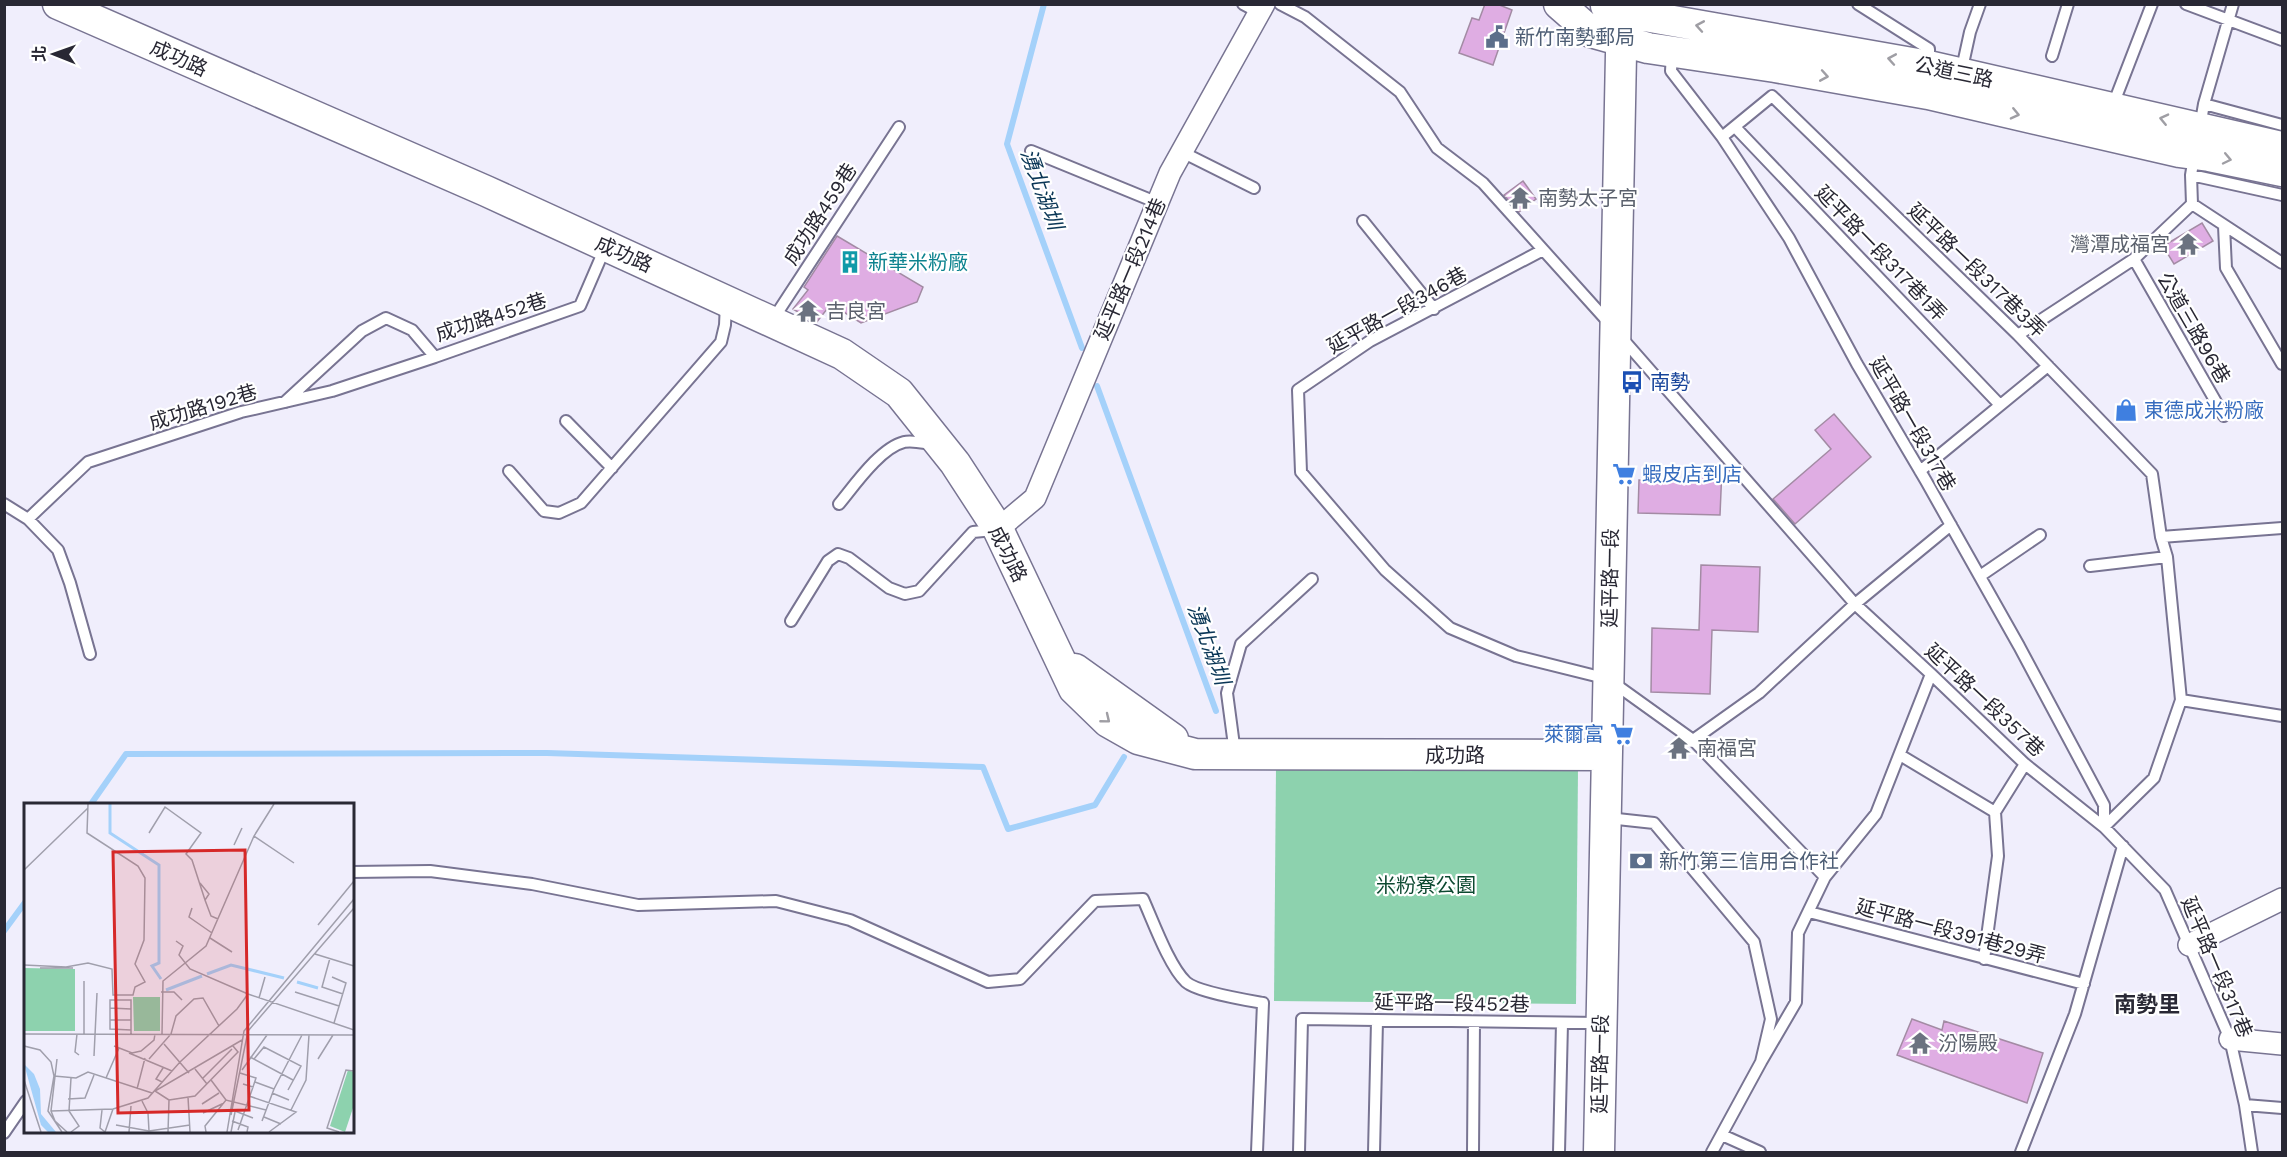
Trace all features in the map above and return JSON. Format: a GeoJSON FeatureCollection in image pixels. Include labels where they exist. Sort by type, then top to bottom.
{"type":"FeatureCollection","features":[{"type":"Feature","properties":{"kind":"street","name":"成功路"},"geometry":{"type":"LineString","coordinates":[[58,4],[606,246],[842,354],[899,393],[942,444],[998,530],[1059,656],[1195,754],[1606,755]]}},
{"type":"Feature","properties":{"kind":"street"},"geometry":{"type":"LineString","coordinates":[[1559,4],[1591,32],[1617,16]]}},
{"type":"Feature","properties":{"kind":"street","name":"延平路一段214巷"},"geometry":{"type":"LineString","coordinates":[[998,530],[1035,498],[1158,203],[1256,7]]}},
{"type":"Feature","properties":{"kind":"street","name":"公道三路"},"geometry":{"type":"LineString","coordinates":[[1617,16],[1672,51],[1774,83],[1928,94],[2197,140],[2283,147]]}},
{"type":"Feature","properties":{"kind":"street","name":"公道三路"},"geometry":{"type":"LineString","coordinates":[[1617,16],[1929,66],[2112,107],[2283,171]]}},
{"type":"Feature","properties":{"kind":"street","name":"延平路一段"},"geometry":{"type":"LineString","coordinates":[[1599,1152],[1615,329],[1617,16]]}},
{"type":"Feature","properties":{"kind":"street"},"geometry":{"type":"LineString","coordinates":[[2189,945],[2283,899]]}},
{"type":"Feature","properties":{"kind":"street"},"geometry":{"type":"LineString","coordinates":[[2230,1039],[2283,1044]]}},
{"type":"Feature","properties":{"kind":"lane","name":"延平路一段357巷"},"geometry":{"type":"LineString","coordinates":[[1280,4],[1305,17],[1338,41],[1400,92],[1437,148],[1484,183],[1855,604],[2025,764],[2123,846]]}},
{"type":"Feature","properties":{"kind":"lane"},"geometry":{"type":"LineString","coordinates":[[1858,4],[1929,49],[1929,66]]}},
{"type":"Feature","properties":{"kind":"lane"},"geometry":{"type":"LineString","coordinates":[[1961,73],[1963,56],[1980,4]]}},
{"type":"Feature","properties":{"kind":"lane"},"geometry":{"type":"LineString","coordinates":[[2052,56],[2068,4]]}},
{"type":"Feature","properties":{"kind":"lane"},"geometry":{"type":"LineString","coordinates":[[2112,107],[2152,4]]}},
{"type":"Feature","properties":{"kind":"lane"},"geometry":{"type":"LineString","coordinates":[[2186,4],[2283,40]]}},
{"type":"Feature","properties":{"kind":"lane"},"geometry":{"type":"LineString","coordinates":[[2018,335],[2134,259],[2192,204],[2197,140],[2233,4]]}},
{"type":"Feature","properties":{"kind":"lane","name":"延平路一段317巷"},"geometry":{"type":"LineString","coordinates":[[1672,51],[1671,71],[1722,137],[1790,238],[1857,364],[1980,576],[2104,805],[2104,828]]}},
{"type":"Feature","properties":{"kind":"lane"},"geometry":{"type":"LineString","coordinates":[[1722,137],[1735,127],[1774,83]]}},
{"type":"Feature","properties":{"kind":"lane","name":"延平路一段317巷3弄"},"geometry":{"type":"LineString","coordinates":[[1774,83],[2152,474],[2161,537],[2168,557],[2181,700]]}},
{"type":"Feature","properties":{"kind":"lane","name":"公道三路"},"geometry":{"type":"LineString","coordinates":[[2197,140],[2283,125]]}},
{"type":"Feature","properties":{"kind":"lane","name":"成功路459巷"},"geometry":{"type":"LineString","coordinates":[[772,321],[899,127]]}},
{"type":"Feature","properties":{"kind":"lane","name":"延平路一段317巷1弄"},"geometry":{"type":"LineString","coordinates":[[1735,127],[2001,405]]}},
{"type":"Feature","properties":{"kind":"lane","name":"公道三路"},"geometry":{"type":"LineString","coordinates":[[2197,140],[2283,195]]}},
{"type":"Feature","properties":{"kind":"lane"},"geometry":{"type":"LineString","coordinates":[[1031,151],[1158,203]]}},
{"type":"Feature","properties":{"kind":"lane"},"geometry":{"type":"LineString","coordinates":[[1182,152],[1254,188]]}},
{"type":"Feature","properties":{"kind":"lane"},"geometry":{"type":"LineString","coordinates":[[2192,204],[2283,263]]}},
{"type":"Feature","properties":{"kind":"lane"},"geometry":{"type":"LineString","coordinates":[[1363,221],[1434,309]]}},
{"type":"Feature","properties":{"kind":"lane"},"geometry":{"type":"LineString","coordinates":[[2224,226],[2226,268],[2283,364]]}},
{"type":"Feature","properties":{"kind":"lane","name":"成功路452巷"},"geometry":{"type":"LineString","coordinates":[[285,403],[362,331],[386,318],[412,330],[435,357],[580,306],[606,246]]}},
{"type":"Feature","properties":{"kind":"lane","name":"延平路一段346巷"},"geometry":{"type":"LineString","coordinates":[[1543,250],[1370,341],[1298,390],[1301,472],[1385,570],[1450,628],[1516,656],[1608,679]]}},
{"type":"Feature","properties":{"kind":"lane","name":"公道三路96巷"},"geometry":{"type":"LineString","coordinates":[[2134,259],[2223,416]]}},
{"type":"Feature","properties":{"kind":"lane"},"geometry":{"type":"LineString","coordinates":[[508,471],[544,511],[559,513],[581,503],[721,342],[725,325],[726,300]]}},
{"type":"Feature","properties":{"kind":"lane","name":"成功路192巷"},"geometry":{"type":"LineString","coordinates":[[28,519],[88,462],[241,412],[332,391],[435,357]]}},
{"type":"Feature","properties":{"kind":"lane"},"geometry":{"type":"LineString","coordinates":[[1920,471],[2048,366]]}},
{"type":"Feature","properties":{"kind":"lane"},"geometry":{"type":"LineString","coordinates":[[566,421],[612,468]]}},
{"type":"Feature","properties":{"kind":"lane"},"geometry":{"type":"LineString","coordinates":[[839,504],[862,474],[888,451],[904,442],[942,444]]}},
{"type":"Feature","properties":{"kind":"lane"},"geometry":{"type":"LineString","coordinates":[[4,504],[28,519],[57,550],[70,583],[90,654]]}},
{"type":"Feature","properties":{"kind":"lane"},"geometry":{"type":"LineString","coordinates":[[1694,740],[1759,693],[1855,604],[1951,525]]}},
{"type":"Feature","properties":{"kind":"lane"},"geometry":{"type":"LineString","coordinates":[[2161,537],[2283,528]]}},
{"type":"Feature","properties":{"kind":"lane"},"geometry":{"type":"LineString","coordinates":[[791,621],[828,561],[838,554],[849,558],[889,588],[905,594],[919,591],[973,532],[998,530]]}},
{"type":"Feature","properties":{"kind":"lane"},"geometry":{"type":"LineString","coordinates":[[1980,576],[2040,535]]}},
{"type":"Feature","properties":{"kind":"lane"},"geometry":{"type":"LineString","coordinates":[[2090,566],[2168,557]]}},
{"type":"Feature","properties":{"kind":"lane"},"geometry":{"type":"LineString","coordinates":[[1234,754],[1227,693],[1241,644],[1312,579]]}},
{"type":"Feature","properties":{"kind":"lane"},"geometry":{"type":"LineString","coordinates":[[1712,1152],[1796,1002],[1798,933],[1826,877],[1876,814],[1931,674]]}},
{"type":"Feature","properties":{"kind":"lane"},"geometry":{"type":"LineString","coordinates":[[1608,679],[1694,740],[1826,877]]}},
{"type":"Feature","properties":{"kind":"lane"},"geometry":{"type":"LineString","coordinates":[[2104,828],[2154,778],[2181,700],[2283,716]]}},
{"type":"Feature","properties":{"kind":"lane"},"geometry":{"type":"LineString","coordinates":[[1900,755],[1995,812]]}},
{"type":"Feature","properties":{"kind":"lane"},"geometry":{"type":"LineString","coordinates":[[1984,959],[1998,856],[1995,812],[2025,764]]}},
{"type":"Feature","properties":{"kind":"lane"},"geometry":{"type":"LineString","coordinates":[[1605,818],[1654,824],[1754,942],[1771,1019],[1761,1062]]}},
{"type":"Feature","properties":{"kind":"lane"},"geometry":{"type":"LineString","coordinates":[[2021,1152],[2075,1014],[2123,846]]}},
{"type":"Feature","properties":{"kind":"lane","name":"延平路一段317巷"},"geometry":{"type":"LineString","coordinates":[[2123,846],[2165,890],[2230,1039],[2245,1106],[2252,1152]]}},
{"type":"Feature","properties":{"kind":"lane"},"geometry":{"type":"LineString","coordinates":[[354,872],[430,871],[532,884],[638,905],[776,901],[850,920],[988,982],[1020,979],[1095,901],[1143,898],[1175,969],[1187,984],[1263,1003],[1257,1152]]}},
{"type":"Feature","properties":{"kind":"lane","name":"延平路一段391巷29弄"},"geometry":{"type":"LineString","coordinates":[[1809,912],[2084,984]]}},
{"type":"Feature","properties":{"kind":"lane","name":"延平路一段452巷"},"geometry":{"type":"LineString","coordinates":[[1299,1152],[1302,1019],[1601,1023]]}},
{"type":"Feature","properties":{"kind":"lane"},"geometry":{"type":"LineString","coordinates":[[1374,1152],[1377,1021]]}},
{"type":"Feature","properties":{"kind":"lane"},"geometry":{"type":"LineString","coordinates":[[1473,1152],[1474,1022]]}},
{"type":"Feature","properties":{"kind":"lane"},"geometry":{"type":"LineString","coordinates":[[1559,1152],[1562,1023]]}},
{"type":"Feature","properties":{"kind":"lane"},"geometry":{"type":"LineString","coordinates":[[4,1133],[24,1104]]}},
{"type":"Feature","properties":{"kind":"lane"},"geometry":{"type":"LineString","coordinates":[[2245,1106],[2283,1108]]}},
{"type":"Feature","properties":{"kind":"lane"},"geometry":{"type":"LineString","coordinates":[[1722,1135],[1760,1152]]}},
{"type":"Feature","properties":{"kind":"green space","name":"米粉寮公園"},"geometry":{"type":"Polygon","coordinates":[[[1276,766],[1578,768],[1576,1004],[1274,1001],[1276,766]]]}},
{"type":"Feature","properties":{"kind":"building"},"geometry":{"type":"Polygon","coordinates":[[[1485,4],[1497,4],[1512,10],[1493,65],[1459,53],[1472,18],[1479,20],[1485,4]]]}},
{"type":"Feature","properties":{"kind":"building","name":"南勢太子宮"},"geometry":{"type":"Polygon","coordinates":[[[1523,181],[1536,199],[1519,212],[1504,195],[1523,181]]]}},
{"type":"Feature","properties":{"kind":"building","name":"灣潭成福宮"},"geometry":{"type":"Polygon","coordinates":[[[2202,223],[2213,241],[2174,264],[2163,246],[2202,223]]]}},
{"type":"Feature","properties":{"kind":"building","name":"新華米粉廠"},"geometry":{"type":"Polygon","coordinates":[[[837,236],[923,287],[917,302],[861,323],[831,304],[816,323],[793,309],[808,290],[804,287],[837,236]]]}},
{"type":"Feature","properties":{"kind":"building"},"geometry":{"type":"Polygon","coordinates":[[[1834,414],[1871,457],[1795,524],[1773,499],[1831,449],[1815,430],[1834,414]]]}},
{"type":"Feature","properties":{"kind":"building"},"geometry":{"type":"Polygon","coordinates":[[[1696,468],[1722,468],[1720,515],[1638,513],[1639,480],[1695,482],[1696,468]]]}},
{"type":"Feature","properties":{"kind":"building"},"geometry":{"type":"Polygon","coordinates":[[[1701,565],[1760,567],[1758,632],[1712,630],[1710,694],[1651,692],[1652,628],[1699,630],[1701,565]]]}},
{"type":"Feature","properties":{"kind":"building"},"geometry":{"type":"Polygon","coordinates":[[[1912,1019],[1942,1030],[1944,1021],[2043,1053],[2027,1103],[1897,1055],[1912,1019]]]}},
{"type":"Feature","properties":{"kind":"waterway","name":"湧北湖圳"},"geometry":{"type":"LineString","coordinates":[[1044,4],[1007,144],[1082,348]]}},
{"type":"Feature","properties":{"kind":"waterway","name":"湧北湖圳"},"geometry":{"type":"LineString","coordinates":[[1097,386],[1216,711]]}},
{"type":"Feature","properties":{"kind":"waterway"},"geometry":{"type":"LineString","coordinates":[[92,803],[126,754],[547,753],[983,767],[1008,829],[1095,805],[1124,757]]}},
{"type":"Feature","properties":{"kind":"waterway"},"geometry":{"type":"LineString","coordinates":[[4,931],[24,904]]}},
{"type":"Feature","properties":{"kind":"place","name":"新竹南勢郵局"},"geometry":{"type":"Point","coordinates":[1497,37]}},
{"type":"Feature","properties":{"kind":"place","name":"南勢太子宮"},"geometry":{"type":"Point","coordinates":[1520,198]}},
{"type":"Feature","properties":{"kind":"place","name":"灣潭成福宮"},"geometry":{"type":"Point","coordinates":[2188,244]}},
{"type":"Feature","properties":{"kind":"place","name":"新華米粉廠"},"geometry":{"type":"Point","coordinates":[850,262]}},
{"type":"Feature","properties":{"kind":"place","name":"吉良宮"},"geometry":{"type":"Point","coordinates":[808,311]}},
{"type":"Feature","properties":{"kind":"place","name":"南勢"},"geometry":{"type":"Point","coordinates":[1632,382]}},
{"type":"Feature","properties":{"kind":"place","name":"東德成米粉廠"},"geometry":{"type":"Point","coordinates":[2126,410]}},
{"type":"Feature","properties":{"kind":"place","name":"蝦皮店到店"},"geometry":{"type":"Point","coordinates":[1624,474]}},
{"type":"Feature","properties":{"kind":"place","name":"萊爾富"},"geometry":{"type":"Point","coordinates":[1622,734]}},
{"type":"Feature","properties":{"kind":"place","name":"南福宮"},"geometry":{"type":"Point","coordinates":[1679,748]}},
{"type":"Feature","properties":{"kind":"place","name":"新竹第三信用合作社"},"geometry":{"type":"Point","coordinates":[1641,861]}},
{"type":"Feature","properties":{"kind":"place","name":"汾陽殿"},"geometry":{"type":"Point","coordinates":[1920,1043]}},
{"type":"Feature","properties":{"kind":"district","name":"南勢里"},"geometry":{"type":"Point","coordinates":[2147,1004]}}]}
